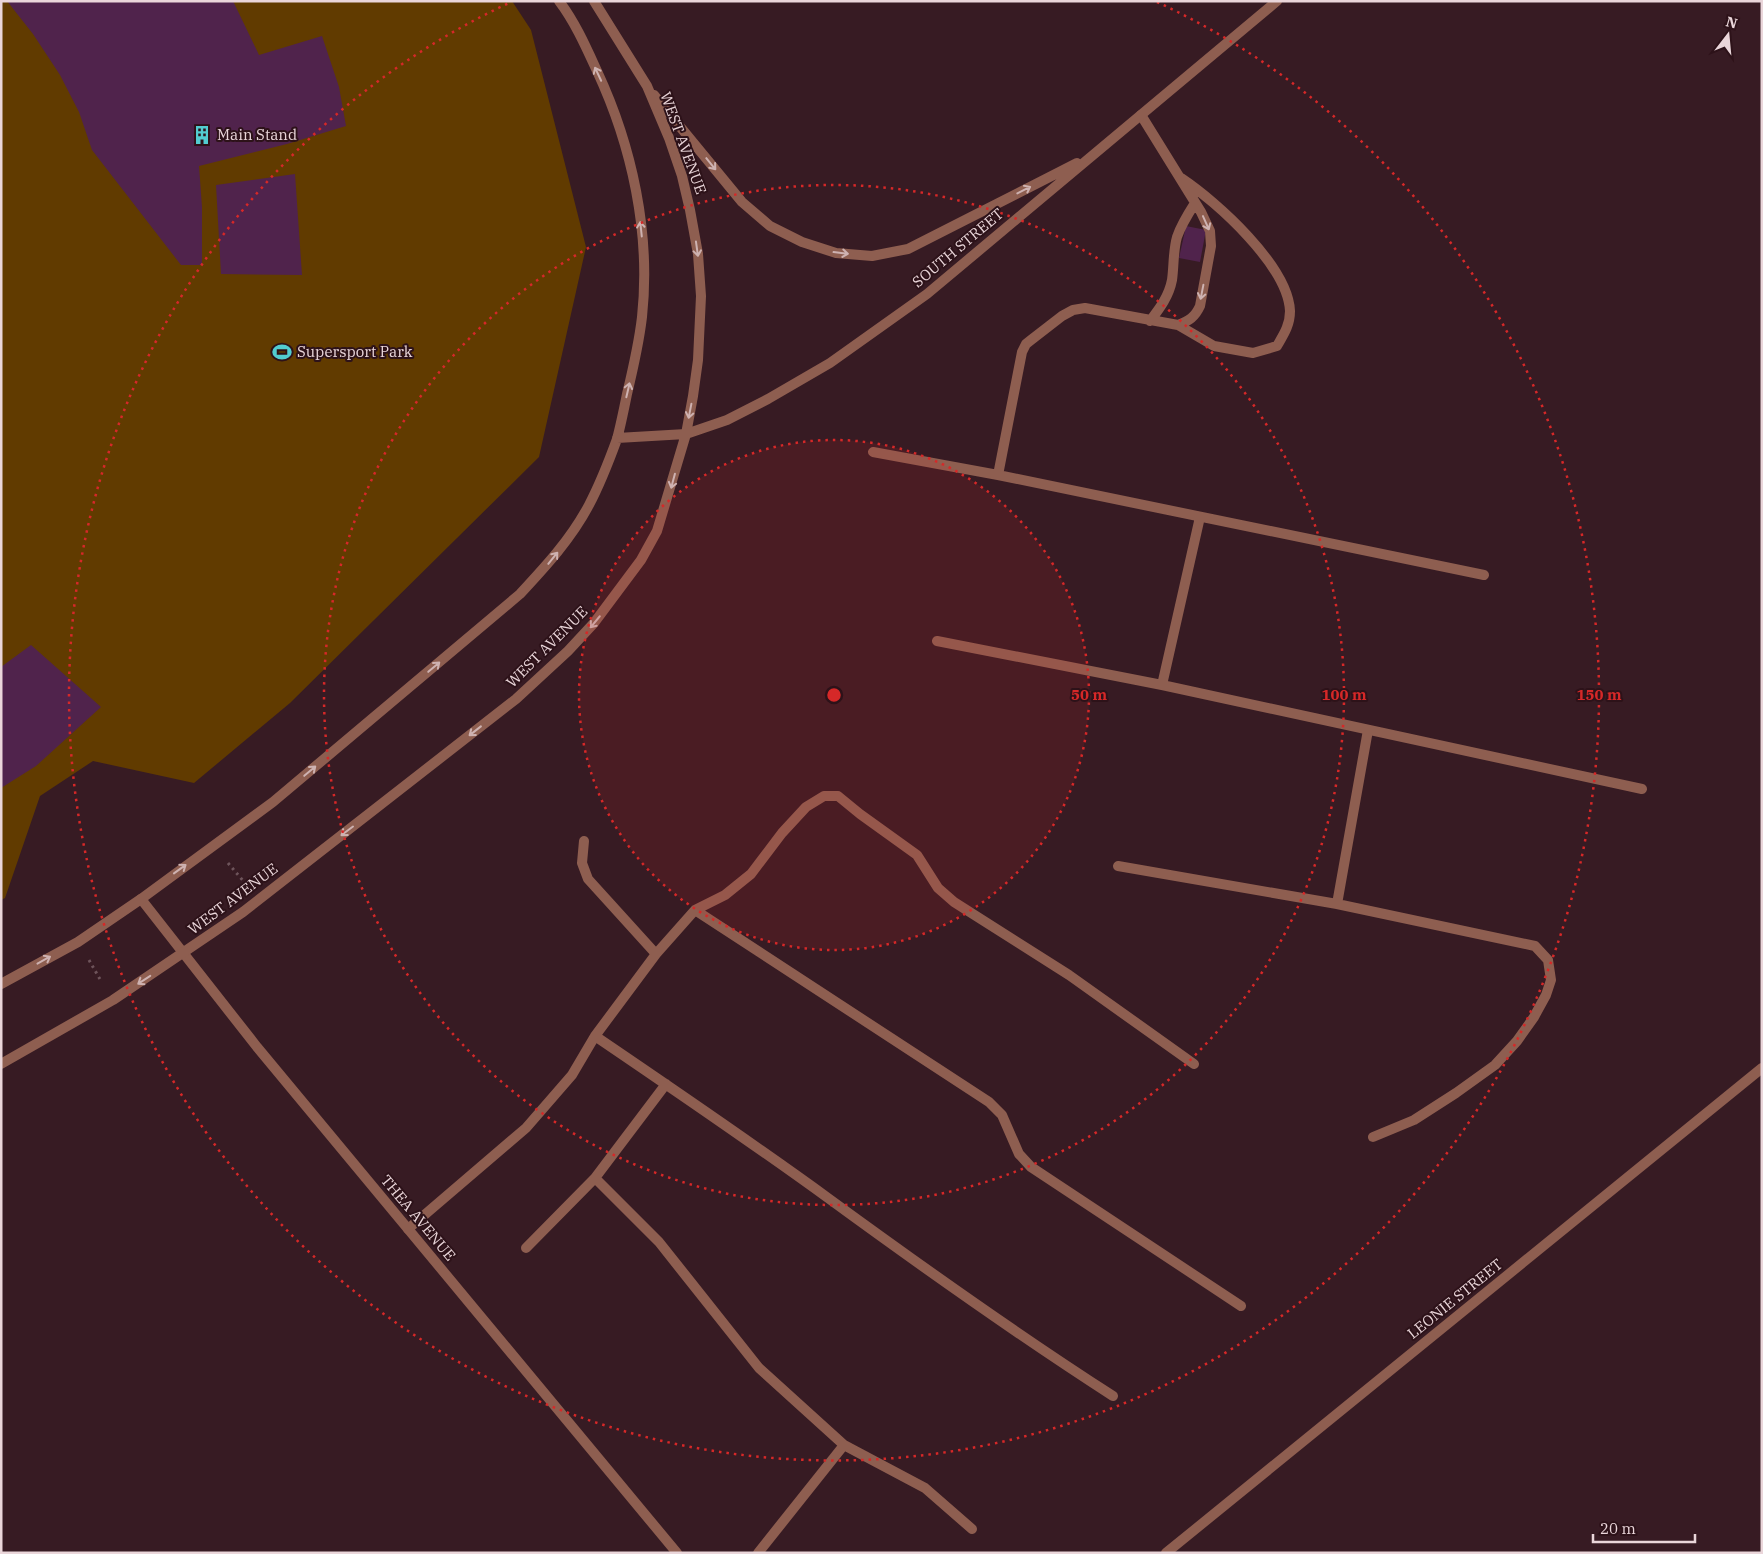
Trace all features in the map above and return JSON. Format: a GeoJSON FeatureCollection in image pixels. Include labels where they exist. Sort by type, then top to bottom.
{"type":"FeatureCollection","features":[{"type":"Feature","properties":{"kind":"street"},"geometry":{"type":"LineString","coordinates":[[1,984],[78,942],[273,802],[520,594],[551,561],[572,534],[590,504],[617,438],[636,354],[642,316],[643,252],[639,214],[629,159],[607,92],[585,45],[559,1]]}},
{"type":"Feature","properties":{"kind":"street","name":"WEST AVENUE"},"geometry":{"type":"LineString","coordinates":[[1,1064],[113,1000],[185,953],[243,912],[410,783],[516,699],[568,651],[594,623],[641,560],[657,531],[686,434],[698,360],[701,296],[698,254],[682,176],[647,86],[594,1]]}},
{"type":"Feature","properties":{"kind":"street","name":"SOUTH STREET"},"geometry":{"type":"LineString","coordinates":[[617,438],[686,434],[735,416],[830,363],[927,294],[1277,1]]}},
{"type":"Feature","properties":{"kind":"street"},"geometry":{"type":"LineString","coordinates":[[647,86],[749,208],[770,226],[802,242],[836,253],[872,256],[908,249],[1094,154]]}},
{"type":"Feature","properties":{"kind":"street"},"geometry":{"type":"LineString","coordinates":[[1141,114],[1207,225],[1211,246],[1200,306],[1192,318],[1178,325]]}},
{"type":"Feature","properties":{"kind":"street"},"geometry":{"type":"LineString","coordinates":[[998,475],[1019,363],[1026,344],[1045,328],[1073,310],[1085,308],[1178,325],[1214,346],[1253,353],[1277,346],[1288,328],[1290,310],[1283,283],[1273,266],[1233,221],[1201,191],[1178,176]]}},
{"type":"Feature","properties":{"kind":"street"},"geometry":{"type":"LineString","coordinates":[[1150,321],[1167,296],[1171,281],[1176,240],[1184,220],[1195,203]]}},
{"type":"Feature","properties":{"kind":"street"},"geometry":{"type":"LineString","coordinates":[[873,452],[998,475],[1484,575]]}},
{"type":"Feature","properties":{"kind":"street"},"geometry":{"type":"LineString","coordinates":[[1162,685],[1200,517]]}},
{"type":"Feature","properties":{"kind":"street"},"geometry":{"type":"LineString","coordinates":[[937,641],[1162,685],[1642,789]]}},
{"type":"Feature","properties":{"kind":"street"},"geometry":{"type":"LineString","coordinates":[[1337,904],[1368,730]]}},
{"type":"Feature","properties":{"kind":"street"},"geometry":{"type":"LineString","coordinates":[[408,1229],[526,1128],[572,1074],[595,1036],[656,954],[695,910],[725,895],[751,874],[782,833],[806,807],[824,796],[838,796],[916,855],[938,888],[954,902],[1069,976],[1194,1064]]}},
{"type":"Feature","properties":{"kind":"street"},"geometry":{"type":"LineString","coordinates":[[584,841],[582,863],[588,879],[656,954]]}},
{"type":"Feature","properties":{"kind":"street"},"geometry":{"type":"LineString","coordinates":[[1118,866],[1337,904],[1535,946],[1548,960],[1550,980],[1546,995],[1534,1017],[1517,1040],[1495,1065],[1456,1093],[1414,1120],[1373,1137]]}},
{"type":"Feature","properties":{"kind":"street","name":"THEA AVENUE"},"geometry":{"type":"LineString","coordinates":[[141,898],[257,1047],[677,1553]]}},
{"type":"Feature","properties":{"kind":"street"},"geometry":{"type":"LineString","coordinates":[[695,910],[989,1102],[1002,1116],[1019,1154],[1031,1167],[1241,1306]]}},
{"type":"Feature","properties":{"kind":"street"},"geometry":{"type":"LineString","coordinates":[[595,1036],[819,1191],[909,1258],[1113,1396]]}},
{"type":"Feature","properties":{"kind":"street","name":"LEONIE STREET"},"geometry":{"type":"LineString","coordinates":[[1166,1553],[1762,1068]]}},
{"type":"Feature","properties":{"kind":"street"},"geometry":{"type":"LineString","coordinates":[[526,1248],[595,1178],[666,1084]]}},
{"type":"Feature","properties":{"kind":"street"},"geometry":{"type":"LineString","coordinates":[[595,1178],[659,1242],[759,1368],[844,1445],[925,1488],[972,1529]]}},
{"type":"Feature","properties":{"kind":"street"},"geometry":{"type":"LineString","coordinates":[[758,1553],[844,1445]]}},
{"type":"Feature","properties":{"kind":"path"},"geometry":{"type":"LineString","coordinates":[[212,846],[259,899]]}},
{"type":"Feature","properties":{"kind":"path"},"geometry":{"type":"LineString","coordinates":[[78,942],[113,1000]]}},
{"type":"Feature","properties":{"kind":"shaded area","name":"Supersport Park"},"geometry":{"type":"Polygon","coordinates":[[[1,1],[512,1],[531,30],[586,247],[539,457],[290,703],[194,783],[93,761],[40,796],[5,898],[1,900],[1,1]]]}},
{"type":"Feature","properties":{"kind":"building","name":"Main Stand"},"geometry":{"type":"Polygon","coordinates":[[[7,1],[233,1],[259,55],[322,36],[339,87],[346,126],[287,144],[199,166],[202,207],[202,265],[181,265],[92,150],[79,112],[60,75],[33,34],[7,1]]]}},
{"type":"Feature","properties":{"kind":"building"},"geometry":{"type":"Polygon","coordinates":[[[295,174],[302,275],[221,274],[216,185],[295,174]]]}},
{"type":"Feature","properties":{"kind":"building"},"geometry":{"type":"Polygon","coordinates":[[[1186,226],[1206,230],[1200,262],[1179,258],[1186,226]]]}},
{"type":"Feature","properties":{"kind":"building"},"geometry":{"type":"Polygon","coordinates":[[[31,645],[101,707],[36,766],[1,788],[1,667],[31,645]]]}},
{"type":"Feature","properties":{"kind":"place","name":"Main Stand"},"geometry":{"type":"Point","coordinates":[202,135]}},
{"type":"Feature","properties":{"kind":"place","name":"Supersport Park"},"geometry":{"type":"Point","coordinates":[282,352]}}]}
